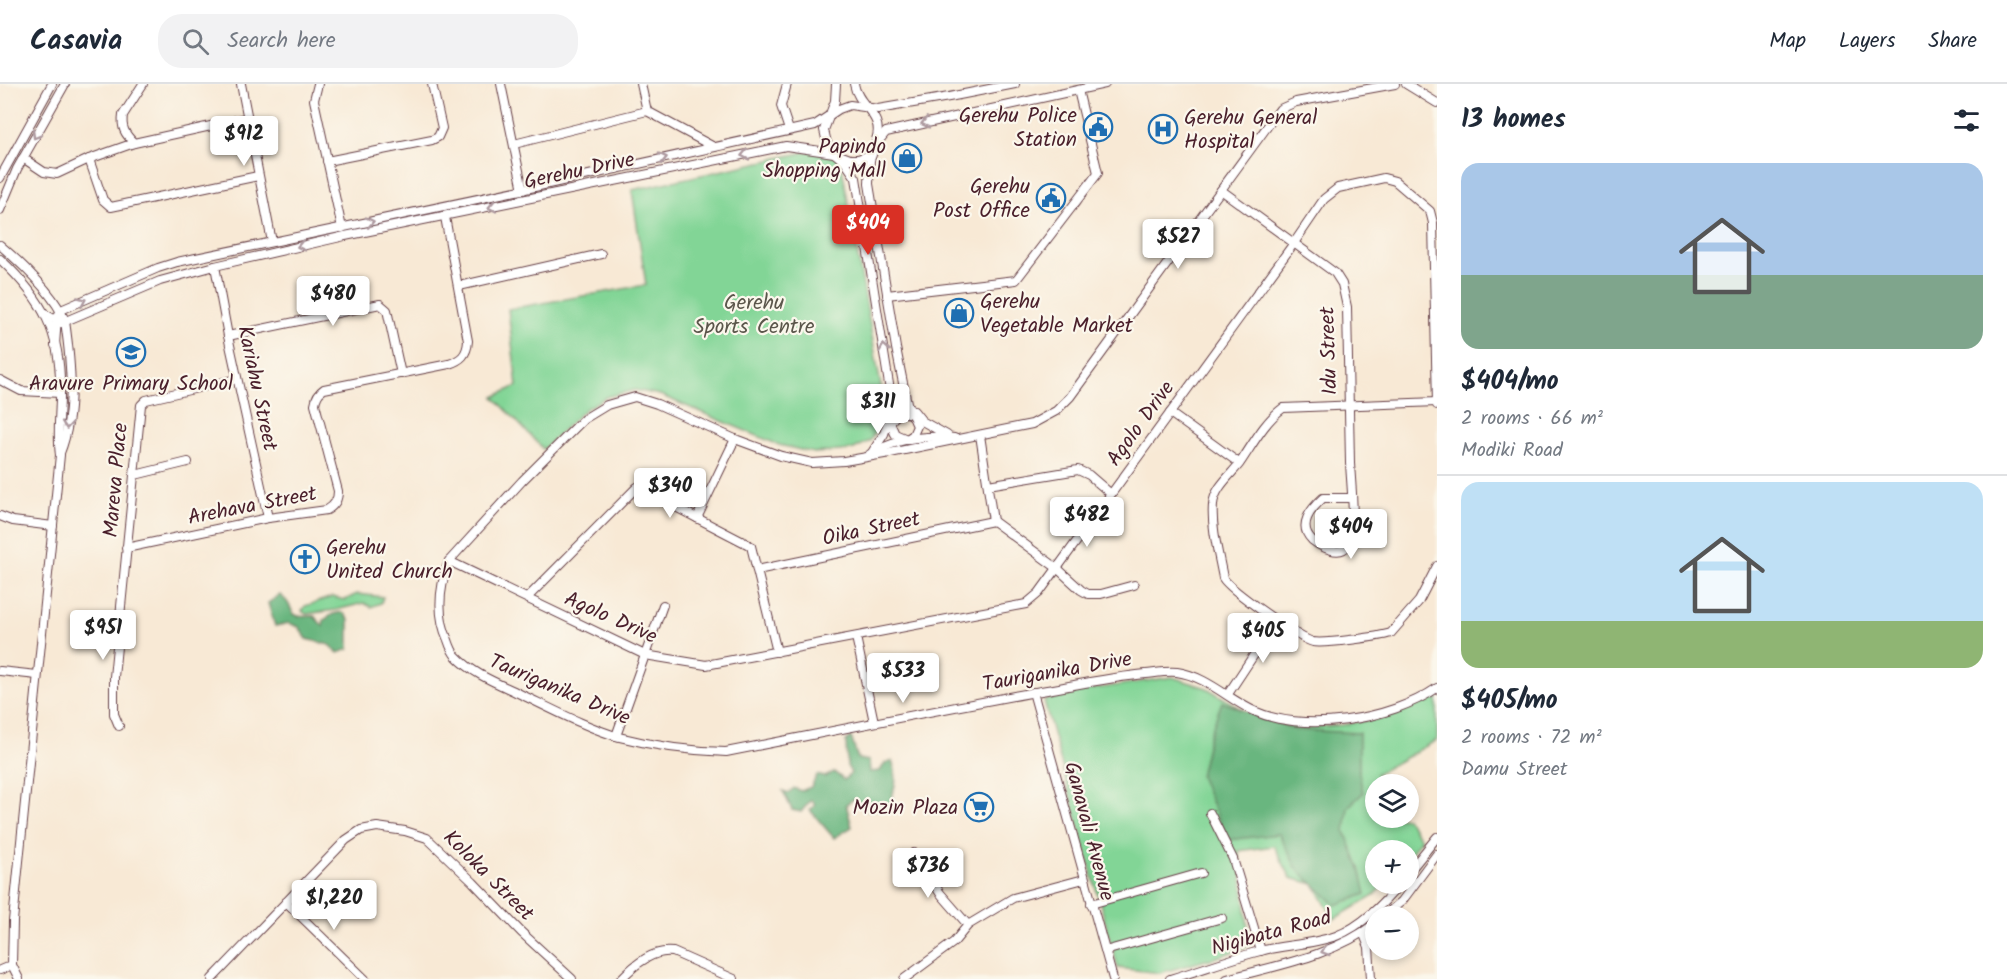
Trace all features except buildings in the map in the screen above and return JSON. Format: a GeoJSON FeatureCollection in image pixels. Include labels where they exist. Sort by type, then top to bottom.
{"type":"FeatureCollection","features":[{"type":"Feature","properties":{"kind":"street"},"geometry":{"type":"LineString","coordinates":[[0,178],[52,84]]}},
{"type":"Feature","properties":{"kind":"street"},"geometry":{"type":"LineString","coordinates":[[0,210],[23,158],[65,84]]}},
{"type":"Feature","properties":{"kind":"street"},"geometry":{"type":"LineString","coordinates":[[134,143],[124,132],[122,121],[123,115],[143,84]]}},
{"type":"Feature","properties":{"kind":"street"},"geometry":{"type":"LineString","coordinates":[[241,84],[272,242]]}},
{"type":"Feature","properties":{"kind":"street"},"geometry":{"type":"LineString","coordinates":[[318,84],[315,100],[342,228]]}},
{"type":"Feature","properties":{"kind":"street"},"geometry":{"type":"LineString","coordinates":[[327,161],[438,137],[442,128],[432,84]]}},
{"type":"Feature","properties":{"kind":"street"},"geometry":{"type":"LineString","coordinates":[[501,84],[523,190]]}},
{"type":"Feature","properties":{"kind":"street"},"geometry":{"type":"LineString","coordinates":[[641,84],[647,111]]}},
{"type":"Feature","properties":{"kind":"street"},"geometry":{"type":"LineString","coordinates":[[788,84],[781,106],[789,130]]}},
{"type":"Feature","properties":{"kind":"street"},"geometry":{"type":"LineString","coordinates":[[836,84],[835,101],[824,130],[827,143],[856,178],[892,403],[891,425],[895,434],[907,439],[913,435],[917,426],[907,403],[869,184],[870,160],[879,132],[875,117],[856,94],[854,84]]}},
{"type":"Feature","properties":{"kind":"street","name":"Gerehu Drive"},"geometry":{"type":"LineString","coordinates":[[61,310],[177,262],[523,190],[712,146],[815,125],[839,109],[850,105],[878,109],[949,98],[1015,84]]}},
{"type":"Feature","properties":{"kind":"street","name":"Gerehu Drive"},"geometry":{"type":"LineString","coordinates":[[61,321],[160,281],[345,236],[786,146],[858,159],[867,156],[886,132],[1105,84]]}},
{"type":"Feature","properties":{"kind":"street","name":"Tauriganika Drive"},"geometry":{"type":"LineString","coordinates":[[1395,84],[1287,105],[1280,109],[1070,398],[1056,411],[1032,424],[862,458],[812,463],[781,456],[735,439],[657,404],[635,397],[607,405],[584,419],[522,481],[449,561],[444,574],[439,611],[442,627],[455,655],[472,670],[554,710],[616,736],[673,749],[726,752],[1129,675],[1172,672],[1193,677],[1228,694],[1250,709],[1273,717],[1309,722],[1337,721],[1390,710],[1437,688]]}},
{"type":"Feature","properties":{"kind":"street"},"geometry":{"type":"LineString","coordinates":[[1406,84],[1437,104]]}},
{"type":"Feature","properties":{"kind":"street"},"geometry":{"type":"LineString","coordinates":[[887,295],[1016,280],[1098,173],[1078,90]]}},
{"type":"Feature","properties":{"kind":"street"},"geometry":{"type":"LineString","coordinates":[[514,144],[647,111],[712,146]]}},
{"type":"Feature","properties":{"kind":"street"},"geometry":{"type":"LineString","coordinates":[[23,158],[50,175],[63,172],[89,159],[134,143],[247,118]]}},
{"type":"Feature","properties":{"kind":"street"},"geometry":{"type":"LineString","coordinates":[[89,159],[103,200],[111,207],[258,176]]}},
{"type":"Feature","properties":{"kind":"street","name":"Agolo Drive"},"geometry":{"type":"LineString","coordinates":[[449,561],[645,655],[706,665],[1026,604],[1039,592],[1057,568],[1324,199],[1338,188],[1384,178],[1395,181],[1430,210],[1433,223],[1437,403]]}},
{"type":"Feature","properties":{"kind":"street","name":"Idu Street"},"geometry":{"type":"LineString","coordinates":[[1221,190],[1335,273],[1342,284],[1347,307],[1352,498]]}},
{"type":"Feature","properties":{"kind":"street","name":"Arehava Street"},"geometry":{"type":"LineString","coordinates":[[126,548],[268,518],[327,510],[336,502],[338,491],[315,405],[317,395],[324,389],[448,364],[463,357],[468,341],[445,217]]}},
{"type":"Feature","properties":{"kind":"street"},"geometry":{"type":"LineString","coordinates":[[0,245],[26,269],[61,310],[70,394],[66,439],[60,455],[52,526],[13,921],[12,965],[19,979]]}},
{"type":"Feature","properties":{"kind":"street"},"geometry":{"type":"LineString","coordinates":[[459,286],[601,254]]}},
{"type":"Feature","properties":{"kind":"street"},"geometry":{"type":"LineString","coordinates":[[0,259],[19,277],[37,300],[51,325],[59,360],[60,393],[57,435],[60,455]]}},
{"type":"Feature","properties":{"kind":"street","name":"Kariahu Street"},"geometry":{"type":"LineString","coordinates":[[215,266],[268,518]]}},
{"type":"Feature","properties":{"kind":"street"},"geometry":{"type":"LineString","coordinates":[[228,336],[380,304],[387,310],[401,374]]}},
{"type":"Feature","properties":{"kind":"street"},"geometry":{"type":"LineString","coordinates":[[45,314],[61,321]]}},
{"type":"Feature","properties":{"kind":"street"},"geometry":{"type":"LineString","coordinates":[[56,345],[61,321]]}},
{"type":"Feature","properties":{"kind":"street","name":"Mareva Place"},"geometry":{"type":"LineString","coordinates":[[119,726],[114,714],[114,677],[140,409],[146,400],[237,379]]}},
{"type":"Feature","properties":{"kind":"street"},"geometry":{"type":"LineString","coordinates":[[0,380],[21,391],[60,393]]}},
{"type":"Feature","properties":{"kind":"street"},"geometry":{"type":"LineString","coordinates":[[907,403],[922,420],[946,435],[958,439]]}},
{"type":"Feature","properties":{"kind":"street"},"geometry":{"type":"LineString","coordinates":[[1437,403],[1286,407],[1274,415],[1220,488],[1213,502],[1223,578],[1230,588],[1311,641],[1391,633],[1419,601],[1437,566]]}},
{"type":"Feature","properties":{"kind":"street"},"geometry":{"type":"LineString","coordinates":[[862,458],[874,451],[891,417],[901,413],[914,416]]}},
{"type":"Feature","properties":{"kind":"street"},"geometry":{"type":"LineString","coordinates":[[1170,413],[1239,463]]}},
{"type":"Feature","properties":{"kind":"street"},"geometry":{"type":"LineString","coordinates":[[980,435],[993,521],[1057,568],[1081,591],[1088,594],[1101,594],[1134,585]]}},
{"type":"Feature","properties":{"kind":"street","name":"Tauriganika Drive"},"geometry":{"type":"LineString","coordinates":[[862,458],[883,447],[907,439],[933,436],[958,439]]}},
{"type":"Feature","properties":{"kind":"street"},"geometry":{"type":"LineString","coordinates":[[697,518],[735,439]]}},
{"type":"Feature","properties":{"kind":"street"},"geometry":{"type":"LineString","coordinates":[[135,475],[188,462]]}},
{"type":"Feature","properties":{"kind":"street"},"geometry":{"type":"LineString","coordinates":[[988,485],[1078,471],[1089,474],[1111,494]]}},
{"type":"Feature","properties":{"kind":"street"},"geometry":{"type":"LineString","coordinates":[[527,598],[637,487],[751,546],[777,652]]}},
{"type":"Feature","properties":{"kind":"street"},"geometry":{"type":"LineString","coordinates":[[1323,498],[1352,498],[1352,538],[1347,547],[1339,551],[1331,550],[1313,540],[1305,530],[1304,523],[1316,504],[1323,498]]}},
{"type":"Feature","properties":{"kind":"street"},"geometry":{"type":"LineString","coordinates":[[0,516],[13,521],[52,526]]}},
{"type":"Feature","properties":{"kind":"street","name":"Oika Street"},"geometry":{"type":"LineString","coordinates":[[757,570],[993,521]]}},
{"type":"Feature","properties":{"kind":"street"},"geometry":{"type":"LineString","coordinates":[[616,736],[663,605]]}},
{"type":"Feature","properties":{"kind":"street"},"geometry":{"type":"LineString","coordinates":[[1228,694],[1277,620]]}},
{"type":"Feature","properties":{"kind":"street"},"geometry":{"type":"LineString","coordinates":[[856,637],[874,722]]}},
{"type":"Feature","properties":{"kind":"street"},"geometry":{"type":"LineString","coordinates":[[0,671],[37,675]]}},
{"type":"Feature","properties":{"kind":"street","name":"Ganavali Avenue"},"geometry":{"type":"LineString","coordinates":[[1034,693],[1113,979]]}},
{"type":"Feature","properties":{"kind":"street"},"geometry":{"type":"LineString","coordinates":[[1210,813],[1233,859],[1261,951]]}},
{"type":"Feature","properties":{"kind":"street","name":"Koloka Street"},"geometry":{"type":"LineString","coordinates":[[212,979],[346,840],[361,831],[377,827],[405,831],[428,838],[521,932],[572,979]]}},
{"type":"Feature","properties":{"kind":"street"},"geometry":{"type":"LineString","coordinates":[[1419,859],[1437,837]]}},
{"type":"Feature","properties":{"kind":"street"},"geometry":{"type":"LineString","coordinates":[[914,853],[940,893],[968,925]]}},
{"type":"Feature","properties":{"kind":"street"},"geometry":{"type":"LineString","coordinates":[[1396,906],[1437,854]]}},
{"type":"Feature","properties":{"kind":"street"},"geometry":{"type":"LineString","coordinates":[[1091,904],[1201,873]]}},
{"type":"Feature","properties":{"kind":"street"},"geometry":{"type":"LineString","coordinates":[[904,979],[954,942],[968,925],[1013,898],[1084,879]]}},
{"type":"Feature","properties":{"kind":"street","name":"Nigibata Road"},"geometry":{"type":"LineString","coordinates":[[1170,979],[1261,951],[1346,932],[1359,924],[1392,894]]}},
{"type":"Feature","properties":{"kind":"street"},"geometry":{"type":"LineString","coordinates":[[286,902],[365,979]]}},
{"type":"Feature","properties":{"kind":"street"},"geometry":{"type":"LineString","coordinates":[[1105,951],[1222,918]]}},
{"type":"Feature","properties":{"kind":"street"},"geometry":{"type":"LineString","coordinates":[[1363,932],[1369,947],[1371,979]]}},
{"type":"Feature","properties":{"kind":"street","name":"Nigibata Road"},"geometry":{"type":"LineString","coordinates":[[1227,979],[1331,950],[1363,932]]}},
{"type":"Feature","properties":{"kind":"street"},"geometry":{"type":"LineString","coordinates":[[621,979],[646,958],[662,951],[673,952],[734,979]]}},
{"type":"Feature","properties":{"kind":"street"},"geometry":{"type":"LineString","coordinates":[[0,970],[12,965]]}},
{"type":"Feature","properties":{"kind":"green space","name":"Gerehu Sports Centre"},"geometry":{"type":"Polygon","coordinates":[[[838,145],[883,398],[879,426],[870,441],[852,450],[814,453],[779,445],[660,395],[635,390],[606,397],[585,409],[543,449],[494,397],[517,386],[508,309],[646,285],[632,190],[838,145]]]}},
{"type":"Feature","properties":{"kind":"green space"},"geometry":{"type":"Polygon","coordinates":[[[357,594],[383,597],[381,603],[371,607],[364,603],[306,614],[302,611],[305,606],[332,597],[345,600],[357,594]]]}},
{"type":"Feature","properties":{"kind":"green space"},"geometry":{"type":"Polygon","coordinates":[[[280,595],[289,604],[294,614],[314,616],[323,626],[324,620],[333,614],[343,612],[349,620],[349,649],[338,653],[330,645],[307,639],[299,627],[289,623],[275,626],[268,603],[280,595]]]}},
{"type":"Feature","properties":{"kind":"green space"},"geometry":{"type":"Polygon","coordinates":[[[1172,677],[1207,688],[1256,718],[1306,728],[1342,725],[1384,717],[1437,693],[1437,740],[1376,774],[1365,774],[1365,828],[1413,828],[1421,839],[1419,842],[1419,840],[1365,840],[1365,894],[1376,894],[1334,919],[1314,884],[1291,878],[1274,846],[1239,851],[1250,945],[1221,956],[1160,973],[1118,968],[1044,701],[1074,692],[1172,677]]]}},
{"type":"Feature","properties":{"kind":"green space"},"geometry":{"type":"Polygon","coordinates":[[[1222,702],[1296,730],[1359,733],[1359,773],[1363,793],[1348,807],[1345,832],[1360,868],[1366,894],[1336,905],[1297,869],[1279,834],[1228,840],[1200,776],[1209,737],[1222,702]]]}},
{"type":"Feature","properties":{"kind":"green space"},"geometry":{"type":"Polygon","coordinates":[[[851,737],[858,759],[869,761],[870,772],[880,771],[885,763],[892,761],[896,774],[895,784],[891,806],[868,810],[854,799],[846,804],[852,827],[834,838],[810,810],[815,805],[811,800],[801,812],[792,810],[783,791],[788,793],[794,788],[801,791],[811,787],[817,775],[825,777],[834,772],[844,780],[851,773],[847,766],[846,741],[851,737]]]}},
{"type":"Feature","properties":{"kind":"place","name":"Gerehu Police Station"},"geometry":{"type":"Point","coordinates":[1098,127]}},
{"type":"Feature","properties":{"kind":"place","name":"Gerehu General Hospital"},"geometry":{"type":"Point","coordinates":[1163,129]}},
{"type":"Feature","properties":{"kind":"place","name":"Papindo Shopping Mall"},"geometry":{"type":"Point","coordinates":[907,158]}},
{"type":"Feature","properties":{"kind":"place","name":"Gerehu Post Office"},"geometry":{"type":"Point","coordinates":[1051,198]}},
{"type":"Feature","properties":{"kind":"place","name":"Gerehu Vegetable Market"},"geometry":{"type":"Point","coordinates":[959,313]}},
{"type":"Feature","properties":{"kind":"place","name":"Aravure Primary School"},"geometry":{"type":"Point","coordinates":[131,352]}},
{"type":"Feature","properties":{"kind":"place","name":"Gerehu United Church"},"geometry":{"type":"Point","coordinates":[305,559]}},
{"type":"Feature","properties":{"kind":"place","name":"Mozin Plaza"},"geometry":{"type":"Point","coordinates":[979,807]}}]}
